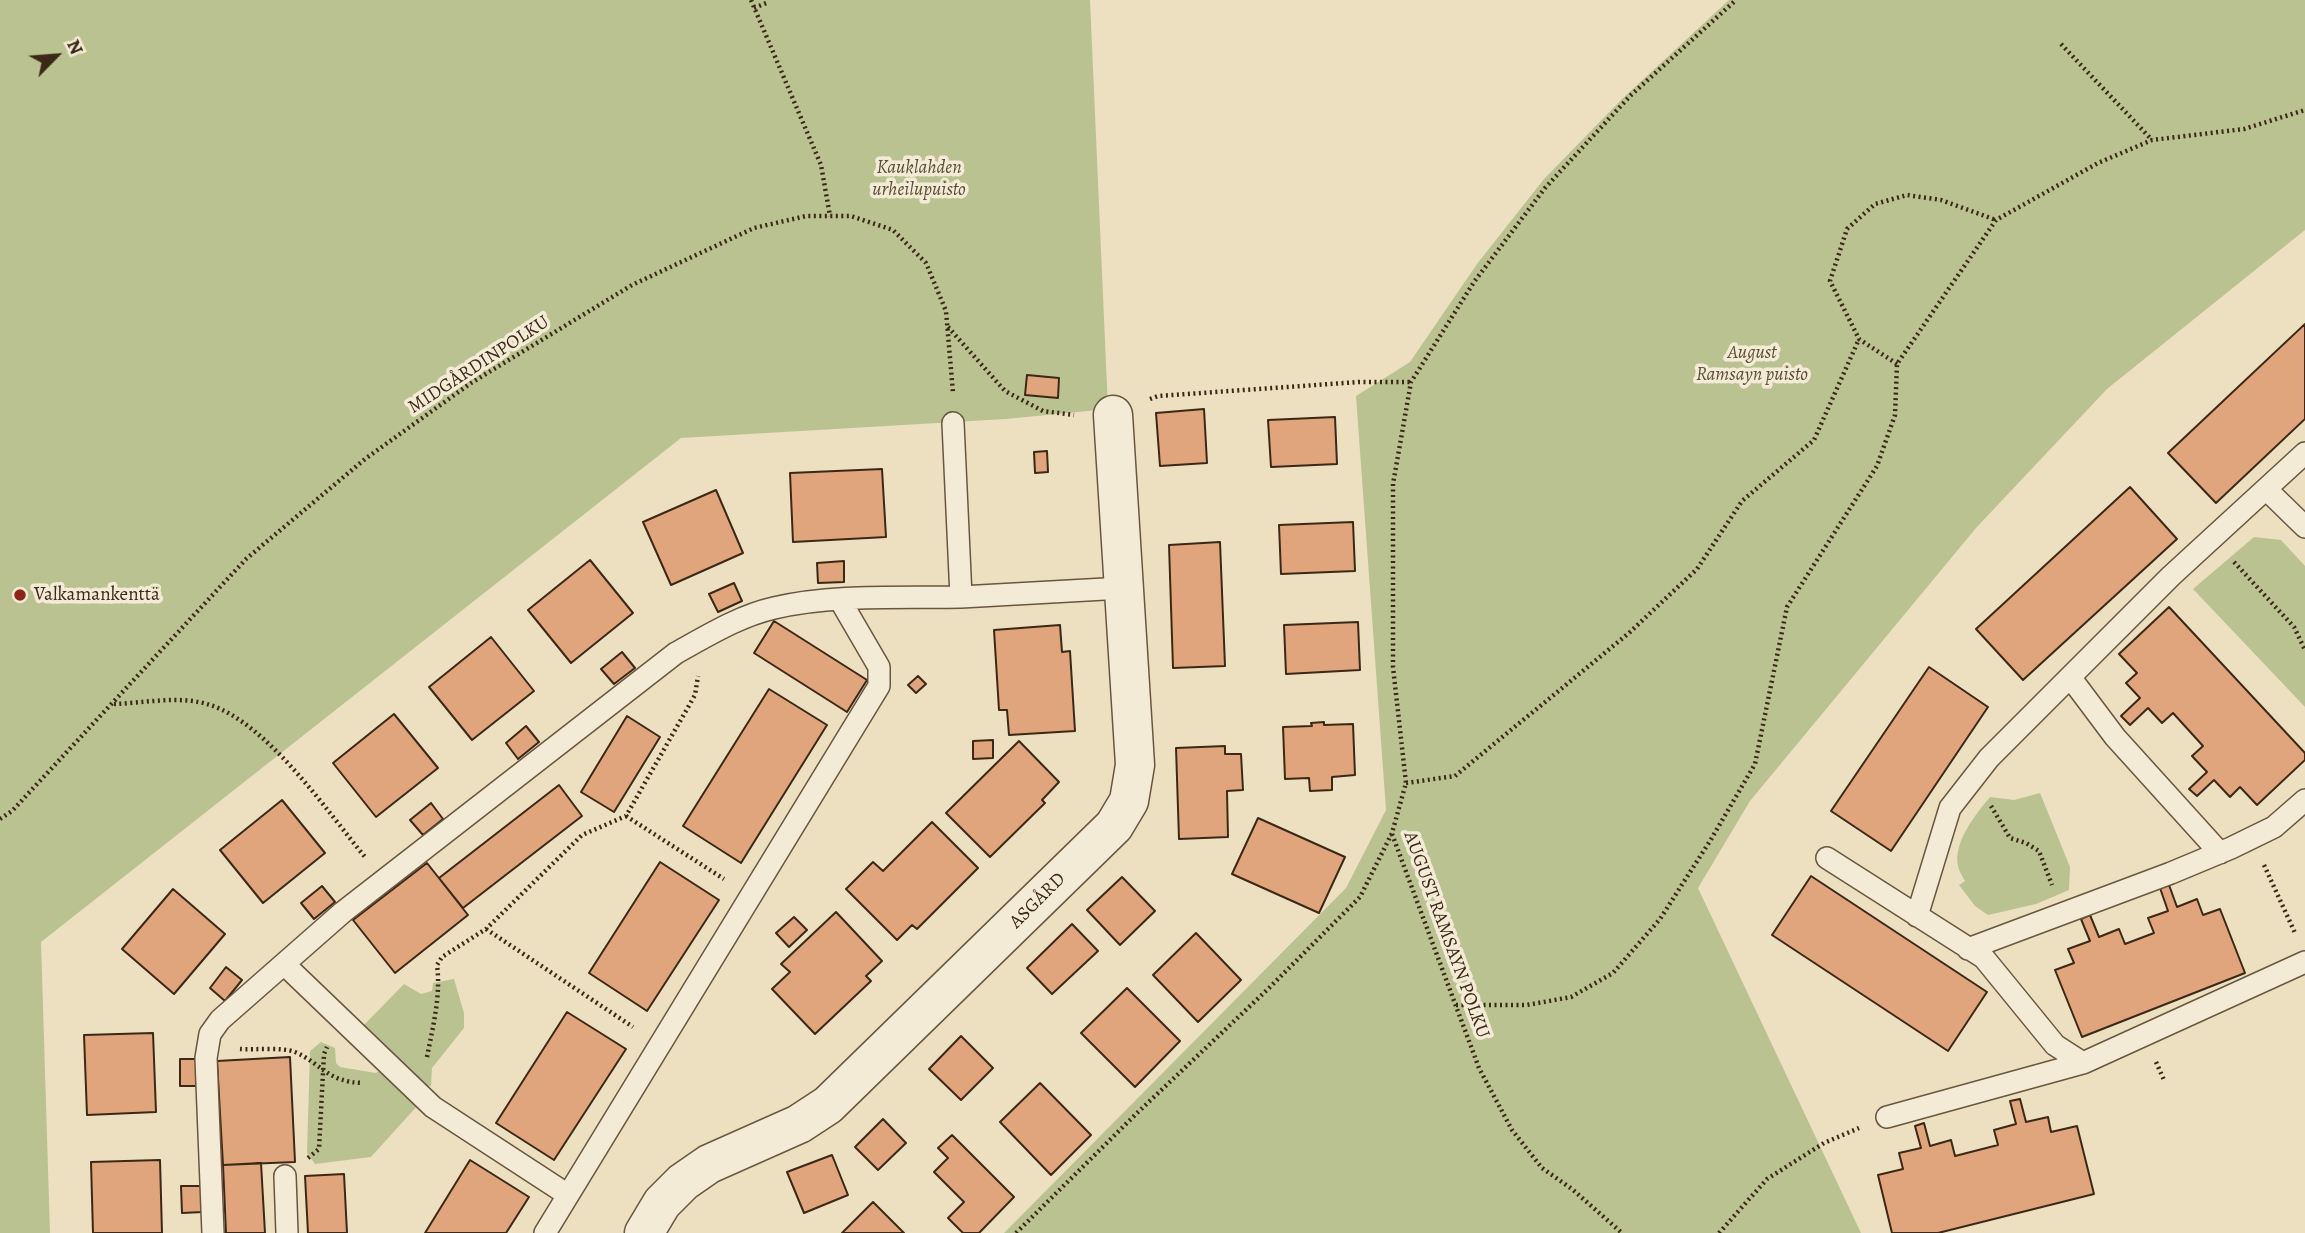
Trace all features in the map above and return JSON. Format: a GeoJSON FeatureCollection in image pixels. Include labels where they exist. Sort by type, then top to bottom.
{"type":"FeatureCollection","features":[{"type":"Feature","properties":{"kind":"street","name":"ASGÅRD"},"geometry":{"type":"LineString","coordinates":[[644,1233],[662,1203],[683,1182],[709,1164],[799,1124],[828,1105],[1114,826],[1129,801],[1135,765],[1123,588],[1103,417]]}},
{"type":"Feature","properties":{"kind":"lane"},"geometry":{"type":"LineString","coordinates":[[953,423],[961,597]]}},
{"type":"Feature","properties":{"kind":"lane"},"geometry":{"type":"LineString","coordinates":[[1917,916],[1950,808],[1989,758],[2212,538],[2305,453]]}},
{"type":"Feature","properties":{"kind":"lane"},"geometry":{"type":"LineString","coordinates":[[2266,489],[2305,527]]}},
{"type":"Feature","properties":{"kind":"lane"},"geometry":{"type":"LineString","coordinates":[[213,1233],[206,1058],[210,1034],[220,1020],[343,912],[676,653],[722,627],[772,608],[813,601],[961,597],[1123,588]]}},
{"type":"Feature","properties":{"kind":"lane"},"geometry":{"type":"LineString","coordinates":[[545,1233],[880,686],[879,667],[840,600]]}},
{"type":"Feature","properties":{"kind":"lane"},"geometry":{"type":"LineString","coordinates":[[2070,677],[2115,737],[2220,853]]}},
{"type":"Feature","properties":{"kind":"lane"},"geometry":{"type":"LineString","coordinates":[[1968,948],[2220,853],[2274,827],[2305,800]]}},
{"type":"Feature","properties":{"kind":"lane"},"geometry":{"type":"LineString","coordinates":[[1826,858],[1984,958],[2055,1045],[2083,1063]]}},
{"type":"Feature","properties":{"kind":"lane"},"geometry":{"type":"LineString","coordinates":[[1887,1117],[2083,1063],[2305,962]]}},
{"type":"Feature","properties":{"kind":"lane"},"geometry":{"type":"LineString","coordinates":[[284,964],[433,1107],[568,1195]]}},
{"type":"Feature","properties":{"kind":"lane"},"geometry":{"type":"LineString","coordinates":[[285,1176],[287,1233]]}},
{"type":"Feature","properties":{"kind":"path"},"geometry":{"type":"LineString","coordinates":[[751,0],[821,165],[830,216]]}},
{"type":"Feature","properties":{"kind":"path","name":"AUGUST RAMSAYN POLKU"},"geometry":{"type":"LineString","coordinates":[[1622,1233],[1572,1189],[1542,1168],[1511,1130],[1479,1068],[1392,833],[1406,783],[1393,667],[1393,484],[1411,382],[1474,282],[1545,188],[1630,96],[1736,0]]}},
{"type":"Feature","properties":{"kind":"path"},"geometry":{"type":"LineString","coordinates":[[754,8],[769,2]]}},
{"type":"Feature","properties":{"kind":"path"},"geometry":{"type":"LineString","coordinates":[[2061,44],[2152,140]]}},
{"type":"Feature","properties":{"kind":"path"},"geometry":{"type":"LineString","coordinates":[[1456,1005],[1527,1005],[1571,997],[1613,973],[1660,919],[1755,764],[1787,607],[1877,466],[1895,415],[1897,364],[1997,220],[2098,163],[2152,140],[2244,129],[2305,110]]}},
{"type":"Feature","properties":{"kind":"path"},"geometry":{"type":"LineString","coordinates":[[1897,364],[1859,339],[1830,281],[1847,229],[1875,204],[1907,195],[1941,200],[1997,220]]}},
{"type":"Feature","properties":{"kind":"path","name":"MIDGÅRDINPOLKU"},"geometry":{"type":"LineString","coordinates":[[0,819],[12,811],[246,559],[365,459],[471,383],[632,285],[741,233],[806,216],[851,216],[893,230],[926,263],[946,311],[952,362],[953,423]]}},
{"type":"Feature","properties":{"kind":"path"},"geometry":{"type":"LineString","coordinates":[[948,327],[1005,391],[1043,411],[1103,417],[1158,396],[1359,382],[1411,382]]}},
{"type":"Feature","properties":{"kind":"path"},"geometry":{"type":"LineString","coordinates":[[1406,783],[1455,776],[1629,634],[1697,569],[1742,501],[1814,440],[1859,339]]}},
{"type":"Feature","properties":{"kind":"path"},"geometry":{"type":"LineString","coordinates":[[2212,538],[2294,627],[2305,650]]}},
{"type":"Feature","properties":{"kind":"path"},"geometry":{"type":"LineString","coordinates":[[208,1048],[293,1051],[323,1072],[347,1083],[372,1084],[403,1078],[427,1059],[438,999],[437,965],[442,957],[486,929],[582,835],[626,816],[695,695],[704,638]]}},
{"type":"Feature","properties":{"kind":"path"},"geometry":{"type":"LineString","coordinates":[[113,704],[189,700],[209,704],[230,713],[275,748],[384,880]]}},
{"type":"Feature","properties":{"kind":"path"},"geometry":{"type":"LineString","coordinates":[[1965,787],[1992,807],[1997,820],[2010,838],[2039,851],[2063,913]]}},
{"type":"Feature","properties":{"kind":"path"},"geometry":{"type":"LineString","coordinates":[[626,816],[751,896]]}},
{"type":"Feature","properties":{"kind":"path"},"geometry":{"type":"LineString","coordinates":[[1016,1233],[1360,897],[1392,833]]}},
{"type":"Feature","properties":{"kind":"path"},"geometry":{"type":"LineString","coordinates":[[2262,862],[2297,939]]}},
{"type":"Feature","properties":{"kind":"path"},"geometry":{"type":"LineString","coordinates":[[486,929],[660,1045]]}},
{"type":"Feature","properties":{"kind":"path"},"geometry":{"type":"LineString","coordinates":[[285,1176],[319,1149],[324,1054],[331,1037],[344,1022]]}},
{"type":"Feature","properties":{"kind":"path"},"geometry":{"type":"LineString","coordinates":[[1719,1233],[1767,1179],[1824,1143]]}},
{"type":"Feature","properties":{"kind":"green space","name":"Kauklahden urheilupuisto"},"geometry":{"type":"Polygon","coordinates":[[[0,0],[1090,0],[1108,409],[1006,419],[681,438],[41,942],[50,1233],[0,1233],[0,0]]]}},
{"type":"Feature","properties":{"kind":"green space","name":"August Ramsayn puisto"},"geometry":{"type":"Polygon","coordinates":[[[1729,0],[2305,0],[2305,230],[2107,389],[1976,528],[1750,801],[1698,888],[1861,1233],[1004,1233],[1346,888],[1386,810],[1356,396],[1410,362],[1477,264],[1544,179],[1623,98],[1729,0]]]}},
{"type":"Feature","properties":{"kind":"green space"},"geometry":{"type":"Polygon","coordinates":[[[2254,537],[2281,540],[2305,566],[2305,707],[2193,589],[2254,537]]]}},
{"type":"Feature","properties":{"kind":"green space"},"geometry":{"type":"Polygon","coordinates":[[[2040,793],[2070,867],[2069,890],[2036,904],[1988,915],[1975,906],[1959,885],[1965,881],[1957,857],[1962,838],[1990,797],[2014,800],[2040,793]]]}},
{"type":"Feature","properties":{"kind":"green space"},"geometry":{"type":"Polygon","coordinates":[[[454,979],[464,1013],[464,1028],[432,1068],[431,1086],[425,1086],[363,1026],[404,984],[421,994],[432,991],[433,983],[454,979]]]}},
{"type":"Feature","properties":{"kind":"green space"},"geometry":{"type":"Polygon","coordinates":[[[321,1042],[335,1048],[336,1063],[340,1067],[376,1073],[382,1069],[419,1104],[371,1157],[315,1164],[307,1153],[310,1051],[321,1042]]]}},
{"type":"Feature","properties":{"kind":"building"},"geometry":{"type":"Polygon","coordinates":[[[2305,324],[2305,419],[2216,503],[2168,453],[2305,324]]]}},
{"type":"Feature","properties":{"kind":"building"},"geometry":{"type":"Polygon","coordinates":[[[1027,375],[1059,378],[1058,398],[1025,395],[1027,375]]]}},
{"type":"Feature","properties":{"kind":"building"},"geometry":{"type":"Polygon","coordinates":[[[1204,409],[1207,463],[1160,466],[1156,413],[1204,409]]]}},
{"type":"Feature","properties":{"kind":"building"},"geometry":{"type":"Polygon","coordinates":[[[1335,417],[1337,464],[1271,467],[1268,420],[1335,417]]]}},
{"type":"Feature","properties":{"kind":"building"},"geometry":{"type":"Polygon","coordinates":[[[1047,451],[1048,472],[1035,473],[1034,452],[1047,451]]]}},
{"type":"Feature","properties":{"kind":"building"},"geometry":{"type":"Polygon","coordinates":[[[882,469],[886,537],[793,542],[790,473],[882,469]]]}},
{"type":"Feature","properties":{"kind":"building"},"geometry":{"type":"Polygon","coordinates":[[[2130,487],[2177,539],[2023,680],[1976,629],[2130,487]]]}},
{"type":"Feature","properties":{"kind":"building"},"geometry":{"type":"Polygon","coordinates":[[[716,490],[743,553],[671,585],[643,522],[716,490]]]}},
{"type":"Feature","properties":{"kind":"building"},"geometry":{"type":"Polygon","coordinates":[[[1353,522],[1355,571],[1281,574],[1279,525],[1353,522]]]}},
{"type":"Feature","properties":{"kind":"building"},"geometry":{"type":"Polygon","coordinates":[[[1220,542],[1225,666],[1173,668],[1169,545],[1220,542]]]}},
{"type":"Feature","properties":{"kind":"building"},"geometry":{"type":"Polygon","coordinates":[[[590,560],[633,613],[571,663],[528,610],[590,560]]]}},
{"type":"Feature","properties":{"kind":"building"},"geometry":{"type":"Polygon","coordinates":[[[844,561],[844,582],[818,583],[817,563],[844,561]]]}},
{"type":"Feature","properties":{"kind":"building"},"geometry":{"type":"Polygon","coordinates":[[[734,583],[742,601],[718,612],[709,594],[734,583]]]}},
{"type":"Feature","properties":{"kind":"building"},"geometry":{"type":"Polygon","coordinates":[[[2169,607],[2305,753],[2305,760],[2257,805],[2240,787],[2230,797],[2214,780],[2197,796],[2189,789],[2207,772],[2192,756],[2203,746],[2173,713],[2162,723],[2148,708],[2130,725],[2121,716],[2140,698],[2126,683],[2137,673],[2119,654],[2169,607]]]}},
{"type":"Feature","properties":{"kind":"building"},"geometry":{"type":"Polygon","coordinates":[[[774,621],[867,680],[847,712],[754,653],[774,621]]]}},
{"type":"Feature","properties":{"kind":"building"},"geometry":{"type":"Polygon","coordinates":[[[1358,622],[1360,670],[1286,674],[1284,625],[1358,622]]]}},
{"type":"Feature","properties":{"kind":"building"},"geometry":{"type":"Polygon","coordinates":[[[1060,625],[1062,652],[1070,651],[1075,731],[1009,735],[1007,710],[999,710],[994,630],[1060,625]]]}},
{"type":"Feature","properties":{"kind":"building"},"geometry":{"type":"Polygon","coordinates":[[[491,637],[534,691],[472,740],[429,687],[491,637]]]}},
{"type":"Feature","properties":{"kind":"building"},"geometry":{"type":"Polygon","coordinates":[[[622,652],[635,668],[614,684],[601,669],[622,652]]]}},
{"type":"Feature","properties":{"kind":"building"},"geometry":{"type":"Polygon","coordinates":[[[1929,667],[1988,707],[1891,851],[1831,811],[1929,667]]]}},
{"type":"Feature","properties":{"kind":"building"},"geometry":{"type":"Polygon","coordinates":[[[918,676],[926,684],[916,693],[908,685],[918,676]]]}},
{"type":"Feature","properties":{"kind":"building"},"geometry":{"type":"Polygon","coordinates":[[[769,689],[827,725],[741,863],[683,826],[769,689]]]}},
{"type":"Feature","properties":{"kind":"building"},"geometry":{"type":"Polygon","coordinates":[[[394,714],[438,768],[376,817],[333,763],[394,714]]]}},
{"type":"Feature","properties":{"kind":"building"},"geometry":{"type":"Polygon","coordinates":[[[627,716],[660,737],[614,812],[581,792],[627,716]]]}},
{"type":"Feature","properties":{"kind":"building"},"geometry":{"type":"Polygon","coordinates":[[[1324,722],[1324,725],[1353,724],[1355,775],[1332,777],[1332,790],[1310,791],[1309,778],[1285,779],[1283,727],[1312,726],[1311,723],[1324,722]]]}},
{"type":"Feature","properties":{"kind":"building"},"geometry":{"type":"Polygon","coordinates":[[[526,726],[539,742],[518,759],[506,743],[526,726]]]}},
{"type":"Feature","properties":{"kind":"building"},"geometry":{"type":"Polygon","coordinates":[[[993,740],[993,758],[973,759],[973,741],[993,740]]]}},
{"type":"Feature","properties":{"kind":"building"},"geometry":{"type":"Polygon","coordinates":[[[1019,741],[1059,782],[1042,800],[1045,803],[990,857],[946,813],[1019,741]]]}},
{"type":"Feature","properties":{"kind":"building"},"geometry":{"type":"Polygon","coordinates":[[[1225,746],[1225,754],[1241,754],[1243,790],[1227,791],[1228,837],[1179,839],[1176,748],[1225,746]]]}},
{"type":"Feature","properties":{"kind":"building"},"geometry":{"type":"Polygon","coordinates":[[[559,785],[582,816],[463,908],[439,878],[559,785]]]}},
{"type":"Feature","properties":{"kind":"building"},"geometry":{"type":"Polygon","coordinates":[[[282,800],[325,853],[263,903],[220,850],[282,800]]]}},
{"type":"Feature","properties":{"kind":"building"},"geometry":{"type":"Polygon","coordinates":[[[431,803],[443,819],[423,835],[410,820],[431,803]]]}},
{"type":"Feature","properties":{"kind":"building"},"geometry":{"type":"Polygon","coordinates":[[[1258,818],[1345,857],[1319,913],[1232,874],[1258,818]]]}},
{"type":"Feature","properties":{"kind":"building"},"geometry":{"type":"Polygon","coordinates":[[[932,822],[978,868],[917,929],[912,925],[897,940],[846,889],[873,862],[883,871],[932,822]]]}},
{"type":"Feature","properties":{"kind":"building"},"geometry":{"type":"Polygon","coordinates":[[[660,862],[719,900],[647,1011],[589,973],[660,862]]]}},
{"type":"Feature","properties":{"kind":"building"},"geometry":{"type":"Polygon","coordinates":[[[427,863],[468,915],[395,973],[353,920],[427,863]]]}},
{"type":"Feature","properties":{"kind":"building"},"geometry":{"type":"Polygon","coordinates":[[[1811,876],[1987,992],[1948,1051],[1772,935],[1811,876]]]}},
{"type":"Feature","properties":{"kind":"building"},"geometry":{"type":"Polygon","coordinates":[[[1122,877],[1155,911],[1120,945],[1087,910],[1122,877]]]}},
{"type":"Feature","properties":{"kind":"building"},"geometry":{"type":"Polygon","coordinates":[[[2169,885],[2177,907],[2197,899],[2203,915],[2220,909],[2245,973],[2082,1037],[2055,970],[2074,963],[2068,949],[2090,941],[2081,919],[2090,915],[2099,937],[2119,929],[2125,944],[2154,933],[2148,918],[2168,911],[2160,888],[2169,885]]]}},
{"type":"Feature","properties":{"kind":"building"},"geometry":{"type":"Polygon","coordinates":[[[322,886],[335,902],[314,919],[301,903],[322,886]]]}},
{"type":"Feature","properties":{"kind":"building"},"geometry":{"type":"Polygon","coordinates":[[[173,889],[225,934],[174,994],[122,949],[173,889]]]}},
{"type":"Feature","properties":{"kind":"building"},"geometry":{"type":"Polygon","coordinates":[[[836,912],[882,961],[866,976],[871,981],[815,1034],[772,989],[790,972],[781,964],[836,912]]]}},
{"type":"Feature","properties":{"kind":"building"},"geometry":{"type":"Polygon","coordinates":[[[794,917],[807,930],[789,947],[776,933],[794,917]]]}},
{"type":"Feature","properties":{"kind":"building"},"geometry":{"type":"Polygon","coordinates":[[[1072,924],[1098,951],[1052,994],[1027,968],[1072,924]]]}},
{"type":"Feature","properties":{"kind":"building"},"geometry":{"type":"Polygon","coordinates":[[[1196,933],[1241,980],[1198,1022],[1153,975],[1196,933]]]}},
{"type":"Feature","properties":{"kind":"building"},"geometry":{"type":"Polygon","coordinates":[[[226,967],[242,980],[225,1001],[210,988],[226,967]]]}},
{"type":"Feature","properties":{"kind":"building"},"geometry":{"type":"Polygon","coordinates":[[[1127,988],[1180,1041],[1135,1087],[1081,1033],[1127,988]]]}},
{"type":"Feature","properties":{"kind":"building"},"geometry":{"type":"Polygon","coordinates":[[[567,1012],[626,1049],[554,1160],[496,1123],[567,1012]]]}},
{"type":"Feature","properties":{"kind":"building"},"geometry":{"type":"Polygon","coordinates":[[[153,1033],[156,1112],[87,1115],[84,1035],[153,1033]]]}},
{"type":"Feature","properties":{"kind":"building"},"geometry":{"type":"Polygon","coordinates":[[[961,1036],[993,1068],[961,1100],[929,1069],[961,1036]]]}},
{"type":"Feature","properties":{"kind":"building"},"geometry":{"type":"Polygon","coordinates":[[[290,1057],[295,1162],[223,1165],[217,1061],[290,1057]]]}},
{"type":"Feature","properties":{"kind":"building"},"geometry":{"type":"Polygon","coordinates":[[[180,1059],[200,1059],[201,1086],[180,1086],[180,1059]]]}},
{"type":"Feature","properties":{"kind":"building"},"geometry":{"type":"Polygon","coordinates":[[[1040,1083],[1091,1135],[1051,1175],[1000,1122],[1040,1083]]]}},
{"type":"Feature","properties":{"kind":"building"},"geometry":{"type":"Polygon","coordinates":[[[2020,1099],[2026,1122],[2048,1117],[2051,1132],[2077,1126],[2094,1194],[1938,1233],[1892,1233],[1878,1175],[1903,1169],[1899,1153],[1921,1148],[1915,1126],[1924,1123],[1930,1146],[1951,1140],[1955,1156],[1998,1145],[1994,1130],[2016,1124],[2010,1101],[2020,1099]]]}},
{"type":"Feature","properties":{"kind":"building"},"geometry":{"type":"Polygon","coordinates":[[[883,1119],[906,1143],[878,1170],[855,1147],[883,1119]]]}},
{"type":"Feature","properties":{"kind":"building"},"geometry":{"type":"Polygon","coordinates":[[[952,1135],[1014,1197],[979,1233],[963,1233],[948,1218],[964,1202],[934,1172],[948,1158],[938,1148],[952,1135]]]}},
{"type":"Feature","properties":{"kind":"building"},"geometry":{"type":"Polygon","coordinates":[[[832,1155],[848,1195],[804,1213],[787,1172],[832,1155]]]}},
{"type":"Feature","properties":{"kind":"building"},"geometry":{"type":"Polygon","coordinates":[[[160,1160],[162,1233],[93,1233],[91,1162],[160,1160]]]}},
{"type":"Feature","properties":{"kind":"building"},"geometry":{"type":"Polygon","coordinates":[[[470,1160],[529,1197],[506,1233],[425,1233],[470,1160]]]}},
{"type":"Feature","properties":{"kind":"building"},"geometry":{"type":"Polygon","coordinates":[[[261,1163],[265,1233],[226,1233],[223,1165],[261,1163]]]}},
{"type":"Feature","properties":{"kind":"building"},"geometry":{"type":"Polygon","coordinates":[[[344,1174],[347,1233],[308,1233],[305,1176],[344,1174]]]}},
{"type":"Feature","properties":{"kind":"building"},"geometry":{"type":"Polygon","coordinates":[[[181,1186],[202,1186],[203,1212],[182,1213],[181,1186]]]}},
{"type":"Feature","properties":{"kind":"building"},"geometry":{"type":"Polygon","coordinates":[[[873,1202],[904,1233],[842,1233],[873,1202]]]}},
{"type":"Feature","properties":{"kind":"place","name":"Valkamankenttä"},"geometry":{"type":"Point","coordinates":[20,595]}}]}
